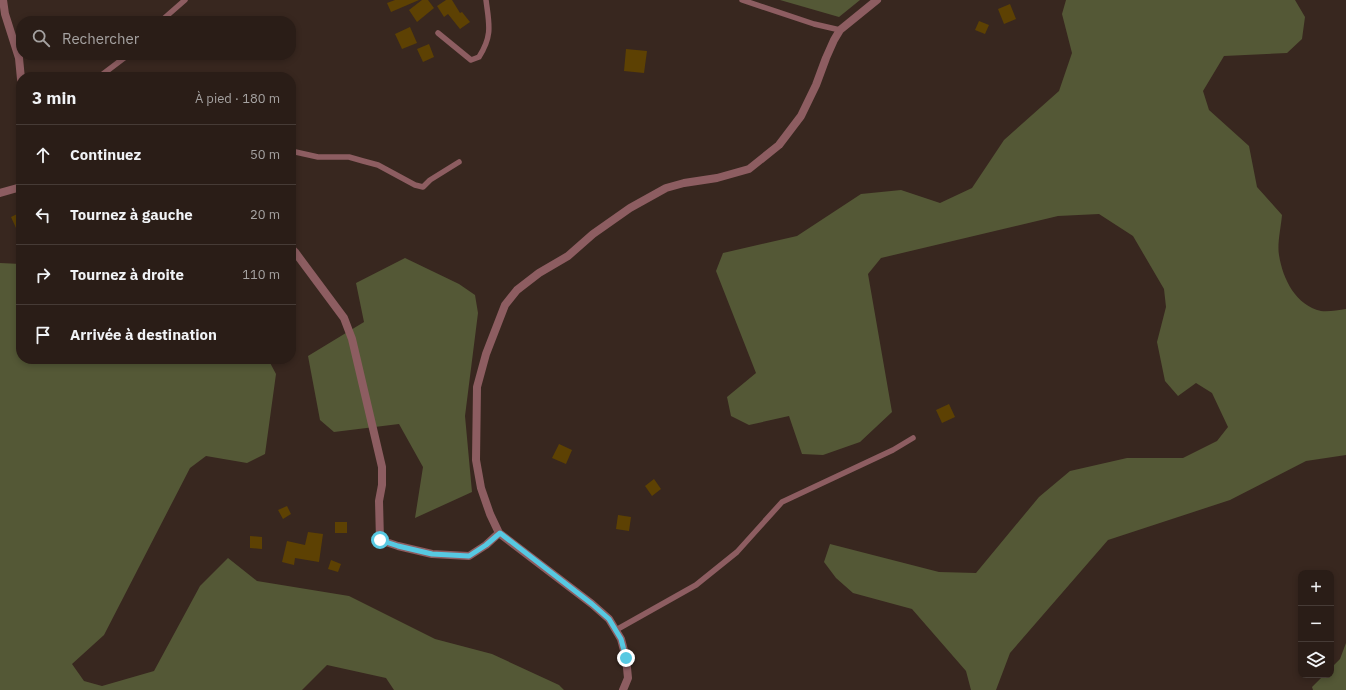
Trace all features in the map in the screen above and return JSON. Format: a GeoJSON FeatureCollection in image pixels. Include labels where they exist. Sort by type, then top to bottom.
{"type":"FeatureCollection","features":[{"type":"Feature","properties":{"kind":"street"},"geometry":{"type":"LineString","coordinates":[[3,0],[5,14],[16,49]]}},
{"type":"Feature","properties":{"kind":"street"},"geometry":{"type":"LineString","coordinates":[[623,690],[628,678],[626,658],[621,639],[609,619],[592,604],[500,533],[490,514],[481,488],[476,460],[477,387],[486,354],[505,305],[517,290],[539,273],[568,256],[593,234],[630,208],[666,188],[684,183],[717,178],[749,169],[779,145],[801,116],[816,85],[831,46],[840,30],[877,0]]}},
{"type":"Feature","properties":{"kind":"street"},"geometry":{"type":"LineString","coordinates":[[19,60],[20,72]]}},
{"type":"Feature","properties":{"kind":"street"},"geometry":{"type":"LineString","coordinates":[[0,193],[16,188]]}},
{"type":"Feature","properties":{"kind":"street"},"geometry":{"type":"LineString","coordinates":[[296,253],[344,318],[352,339],[382,467],[382,485],[379,501],[380,540],[432,554],[469,556],[486,545],[500,533]]}},
{"type":"Feature","properties":{"kind":"lane"},"geometry":{"type":"LineString","coordinates":[[167,16],[186,0]]}},
{"type":"Feature","properties":{"kind":"lane"},"geometry":{"type":"LineString","coordinates":[[438,33],[472,60],[479,57],[486,47],[490,29],[486,0]]}},
{"type":"Feature","properties":{"kind":"lane"},"geometry":{"type":"LineString","coordinates":[[742,0],[814,24],[840,30]]}},
{"type":"Feature","properties":{"kind":"lane"},"geometry":{"type":"LineString","coordinates":[[106,72],[121,60]]}},
{"type":"Feature","properties":{"kind":"lane"},"geometry":{"type":"LineString","coordinates":[[296,152],[318,157],[349,157],[378,166],[423,187],[430,180],[459,162]]}},
{"type":"Feature","properties":{"kind":"lane"},"geometry":{"type":"LineString","coordinates":[[616,630],[696,585],[737,552],[782,502],[893,450],[913,438]]}},
{"type":"Feature","properties":{"kind":"green space"},"geometry":{"type":"Polygon","coordinates":[[[780,0],[860,0],[839,17],[780,0]]]}},
{"type":"Feature","properties":{"kind":"green space"},"geometry":{"type":"Polygon","coordinates":[[[1066,0],[1295,0],[1305,17],[1302,39],[1287,53],[1224,56],[1203,91],[1209,110],[1249,146],[1257,187],[1282,215],[1279,255],[1287,282],[1292,290],[1304,303],[1312,308],[1321,311],[1346,309],[1346,455],[1306,461],[1230,500],[1108,540],[1010,653],[996,690],[971,690],[966,671],[912,609],[853,593],[836,578],[824,562],[830,544],[939,572],[976,573],[1039,497],[1070,471],[1127,458],[1183,458],[1217,441],[1228,427],[1212,393],[1196,383],[1178,396],[1165,381],[1157,342],[1166,307],[1164,289],[1133,236],[1099,214],[1058,216],[881,258],[868,274],[892,412],[860,442],[823,455],[802,454],[789,416],[749,425],[731,416],[727,397],[756,373],[716,271],[723,253],[797,236],[861,194],[901,190],[940,203],[972,188],[1004,140],[1059,91],[1072,53],[1062,14],[1066,0]]]}},
{"type":"Feature","properties":{"kind":"green space"},"geometry":{"type":"Polygon","coordinates":[[[405,258],[459,284],[475,295],[478,313],[465,416],[472,492],[415,518],[423,467],[399,424],[334,432],[320,420],[308,356],[364,322],[356,283],[405,258]]]}},
{"type":"Feature","properties":{"kind":"green space"},"geometry":{"type":"Polygon","coordinates":[[[0,263],[16,264],[16,364],[271,364],[276,374],[265,454],[247,463],[206,456],[190,468],[104,635],[72,664],[84,681],[102,686],[154,671],[200,586],[228,558],[257,581],[349,596],[435,639],[492,654],[559,685],[564,690],[394,690],[386,678],[327,665],[302,690],[0,690],[0,263]]]}},
{"type":"Feature","properties":{"kind":"green space"},"geometry":{"type":"Polygon","coordinates":[[[1346,643],[1346,690],[1313,690],[1312,687],[1321,678],[1334,678],[1334,665],[1340,659],[1346,643]]]}},
{"type":"Feature","properties":{"kind":"building"},"geometry":{"type":"Polygon","coordinates":[[[395,0],[419,0],[391,12],[387,3],[395,0]]]}},
{"type":"Feature","properties":{"kind":"building"},"geometry":{"type":"Polygon","coordinates":[[[422,0],[428,0],[434,8],[417,22],[409,10],[422,0]]]}},
{"type":"Feature","properties":{"kind":"building"},"geometry":{"type":"Polygon","coordinates":[[[446,0],[452,0],[460,13],[462,12],[470,22],[460,29],[448,14],[444,17],[437,6],[446,0]]]}},
{"type":"Feature","properties":{"kind":"building"},"geometry":{"type":"Polygon","coordinates":[[[1010,4],[1016,19],[1004,24],[998,9],[1010,4]]]}},
{"type":"Feature","properties":{"kind":"building"},"geometry":{"type":"Polygon","coordinates":[[[979,21],[989,25],[985,34],[975,30],[979,21]]]}},
{"type":"Feature","properties":{"kind":"building"},"geometry":{"type":"Polygon","coordinates":[[[410,27],[417,43],[402,49],[395,34],[410,27]]]}},
{"type":"Feature","properties":{"kind":"building"},"geometry":{"type":"Polygon","coordinates":[[[429,44],[434,57],[423,62],[417,49],[429,44]]]}},
{"type":"Feature","properties":{"kind":"building"},"geometry":{"type":"Polygon","coordinates":[[[626,49],[647,51],[644,73],[624,71],[626,49]]]}},
{"type":"Feature","properties":{"kind":"building"},"geometry":{"type":"Polygon","coordinates":[[[16,214],[16,228],[11,217],[16,214]]]}},
{"type":"Feature","properties":{"kind":"building"},"geometry":{"type":"Polygon","coordinates":[[[949,404],[955,417],[942,423],[936,410],[949,404]]]}},
{"type":"Feature","properties":{"kind":"building"},"geometry":{"type":"Polygon","coordinates":[[[559,444],[572,450],[566,464],[552,458],[559,444]]]}},
{"type":"Feature","properties":{"kind":"building"},"geometry":{"type":"Polygon","coordinates":[[[654,479],[661,489],[652,496],[645,486],[654,479]]]}},
{"type":"Feature","properties":{"kind":"building"},"geometry":{"type":"Polygon","coordinates":[[[287,506],[291,514],[283,519],[278,510],[287,506]]]}},
{"type":"Feature","properties":{"kind":"building"},"geometry":{"type":"Polygon","coordinates":[[[618,515],[631,517],[629,531],[616,529],[618,515]]]}},
{"type":"Feature","properties":{"kind":"building"},"geometry":{"type":"Polygon","coordinates":[[[335,522],[347,522],[347,533],[335,533],[335,522]]]}},
{"type":"Feature","properties":{"kind":"building"},"geometry":{"type":"Polygon","coordinates":[[[308,532],[323,534],[319,562],[295,558],[294,565],[282,562],[287,541],[305,545],[308,532]]]}},
{"type":"Feature","properties":{"kind":"building"},"geometry":{"type":"Polygon","coordinates":[[[250,536],[262,537],[262,549],[250,548],[250,536]]]}},
{"type":"Feature","properties":{"kind":"building"},"geometry":{"type":"Polygon","coordinates":[[[331,560],[341,564],[338,572],[328,569],[331,560]]]}},
{"type":"Feature","properties":{"kind":"route"},"geometry":{"type":"LineString","coordinates":[[380,540],[432,554],[469,556],[486,545],[500,533],[592,604],[609,619],[621,639],[626,658]]}}]}
